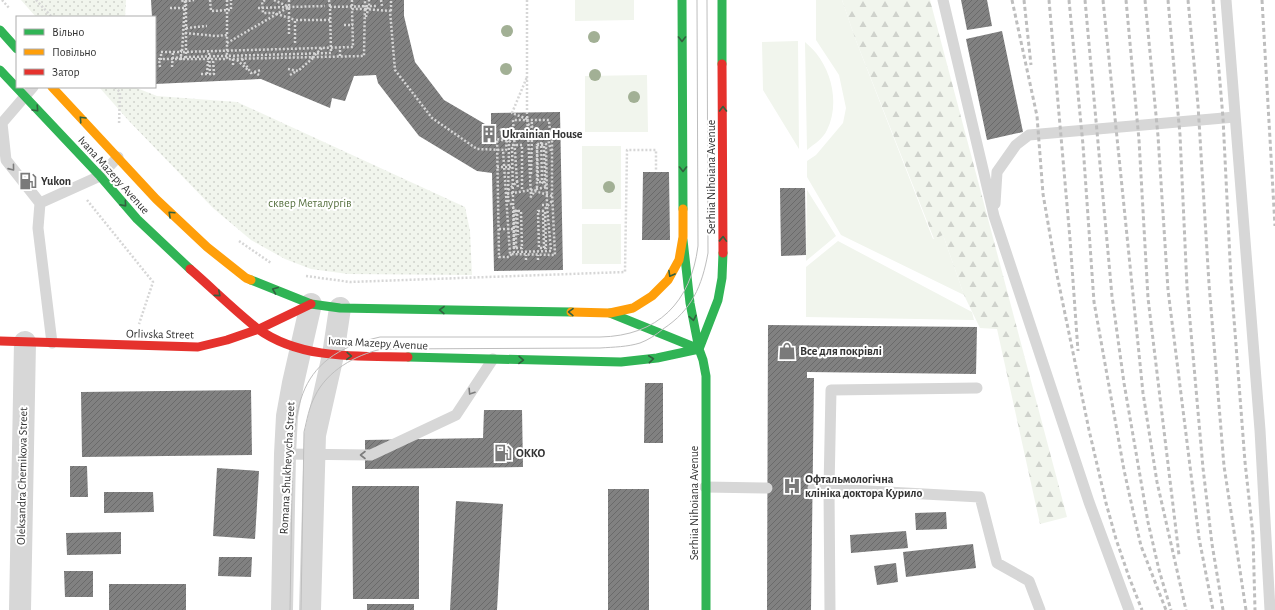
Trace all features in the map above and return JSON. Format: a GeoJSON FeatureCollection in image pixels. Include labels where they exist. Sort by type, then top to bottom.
{"type":"FeatureCollection","features":[{"type":"Feature","properties":{"kind":"main road","name":"Serhiia Nihoiana Avenue"},"geometry":{"type":"LineString","coordinates":[[682,0],[683,237],[690,303],[706,376],[706,610]]}},
{"type":"Feature","properties":{"kind":"main road","name":"Serhiia Nihoiana Avenue"},"geometry":{"type":"LineString","coordinates":[[699,349],[714,313],[722,278],[722,0]]}},
{"type":"Feature","properties":{"kind":"main road"},"geometry":{"type":"LineString","coordinates":[[0,30],[16,48]]}},
{"type":"Feature","properties":{"kind":"main road","name":"Ivana Mazepy Avenue"},"geometry":{"type":"LineString","coordinates":[[0,70],[16,87]]}},
{"type":"Feature","properties":{"kind":"main road","name":"Ivana Mazepy Avenue"},"geometry":{"type":"LineString","coordinates":[[17,88],[143,224],[189,268],[259,329],[280,341],[301,348],[333,355],[621,362],[657,358],[699,349]]}},
{"type":"Feature","properties":{"kind":"main road","name":"Ivana Mazepy Avenue"},"geometry":{"type":"LineString","coordinates":[[53,88],[156,199],[207,247],[246,278],[311,304],[340,308],[610,313],[633,308],[658,291],[668,280],[679,260],[683,237]]}},
{"type":"Feature","properties":{"kind":"main road","name":"Orlivska Street"},"geometry":{"type":"LineString","coordinates":[[0,341],[198,347],[227,340],[259,329],[311,304]]}},
{"type":"Feature","properties":{"kind":"main road","name":"Ivana Mazepy Avenue"},"geometry":{"type":"LineString","coordinates":[[610,313],[658,334],[699,349]]}},
{"type":"Feature","properties":{"kind":"street","name":"Romana Shukhevycha Street"},"geometry":{"type":"LineString","coordinates":[[282,610],[285,454],[290,400],[311,304]]}},
{"type":"Feature","properties":{"kind":"street"},"geometry":{"type":"LineString","coordinates":[[310,610],[315,435],[333,355],[340,308]]}},
{"type":"Feature","properties":{"kind":"street","name":"Oleksandra Chernikova Street"},"geometry":{"type":"LineString","coordinates":[[20,610],[25,342]]}},
{"type":"Feature","properties":{"kind":"lane"},"geometry":{"type":"LineString","coordinates":[[944,0],[994,216],[1089,502],[1129,610]]}},
{"type":"Feature","properties":{"kind":"lane"},"geometry":{"type":"LineString","coordinates":[[1226,0],[1259,422],[1270,610]]}},
{"type":"Feature","properties":{"kind":"lane"},"geometry":{"type":"LineString","coordinates":[[32,88],[2,123],[6,160],[40,203],[38,228],[52,343]]}},
{"type":"Feature","properties":{"kind":"lane"},"geometry":{"type":"LineString","coordinates":[[994,216],[997,172],[1016,145],[1029,135],[1235,117]]}},
{"type":"Feature","properties":{"kind":"lane"},"geometry":{"type":"LineString","coordinates":[[40,203],[100,176],[118,157]]}},
{"type":"Feature","properties":{"kind":"lane"},"geometry":{"type":"LineString","coordinates":[[285,454],[371,455],[456,415],[493,359]]}},
{"type":"Feature","properties":{"kind":"lane"},"geometry":{"type":"LineString","coordinates":[[830,610],[829,489],[831,390],[977,388]]}},
{"type":"Feature","properties":{"kind":"lane"},"geometry":{"type":"LineString","coordinates":[[705,486],[767,488]]}},
{"type":"Feature","properties":{"kind":"lane"},"geometry":{"type":"LineString","coordinates":[[813,488],[980,497],[997,563],[1029,581],[1040,610]]}},
{"type":"Feature","properties":{"kind":"path"},"geometry":{"type":"LineString","coordinates":[[36,0],[51,16]]}},
{"type":"Feature","properties":{"kind":"path"},"geometry":{"type":"LineString","coordinates":[[184,0],[194,0]]}},
{"type":"Feature","properties":{"kind":"path"},"geometry":{"type":"LineString","coordinates":[[184,0],[186,57]]}},
{"type":"Feature","properties":{"kind":"path"},"geometry":{"type":"LineString","coordinates":[[181,60],[184,0]]}},
{"type":"Feature","properties":{"kind":"path"},"geometry":{"type":"LineString","coordinates":[[210,0],[211,11],[231,10],[231,0]]}},
{"type":"Feature","properties":{"kind":"path"},"geometry":{"type":"LineString","coordinates":[[227,0],[228,60]]}},
{"type":"Feature","properties":{"kind":"path"},"geometry":{"type":"LineString","coordinates":[[265,0],[262,2],[262,13],[274,13],[295,20],[330,20]]}},
{"type":"Feature","properties":{"kind":"path"},"geometry":{"type":"LineString","coordinates":[[274,0],[289,7]]}},
{"type":"Feature","properties":{"kind":"path"},"geometry":{"type":"LineString","coordinates":[[288,0],[289,35]]}},
{"type":"Feature","properties":{"kind":"path"},"geometry":{"type":"LineString","coordinates":[[172,59],[208,56],[331,53],[329,0]]}},
{"type":"Feature","properties":{"kind":"path"},"geometry":{"type":"LineString","coordinates":[[352,0],[353,47],[161,52],[160,67],[160,59],[172,59],[181,60],[228,60],[364,56],[367,8],[365,0]]}},
{"type":"Feature","properties":{"kind":"path"},"geometry":{"type":"LineString","coordinates":[[364,21],[369,0]]}},
{"type":"Feature","properties":{"kind":"path"},"geometry":{"type":"LineString","coordinates":[[381,0],[382,6]]}},
{"type":"Feature","properties":{"kind":"path"},"geometry":{"type":"LineString","coordinates":[[377,10],[391,10],[391,0]]}},
{"type":"Feature","properties":{"kind":"path"},"geometry":{"type":"LineString","coordinates":[[527,0],[528,126],[531,198],[532,136]]}},
{"type":"Feature","properties":{"kind":"path"},"geometry":{"type":"LineString","coordinates":[[258,8],[325,6]]}},
{"type":"Feature","properties":{"kind":"path"},"geometry":{"type":"LineString","coordinates":[[352,9],[377,6]]}},
{"type":"Feature","properties":{"kind":"path"},"geometry":{"type":"LineString","coordinates":[[182,52],[185,7]]}},
{"type":"Feature","properties":{"kind":"path"},"geometry":{"type":"LineString","coordinates":[[227,43],[289,7]]}},
{"type":"Feature","properties":{"kind":"path"},"geometry":{"type":"LineString","coordinates":[[330,7],[367,8],[390,11],[395,70],[432,118],[477,149],[506,150],[507,136]]}},
{"type":"Feature","properties":{"kind":"path"},"geometry":{"type":"LineString","coordinates":[[295,20],[295,43]]}},
{"type":"Feature","properties":{"kind":"path"},"geometry":{"type":"LineString","coordinates":[[344,25],[353,25]]}},
{"type":"Feature","properties":{"kind":"path"},"geometry":{"type":"LineString","coordinates":[[183,28],[208,26]]}},
{"type":"Feature","properties":{"kind":"path"},"geometry":{"type":"LineString","coordinates":[[182,33],[216,36],[227,35]]}},
{"type":"Feature","properties":{"kind":"path"},"geometry":{"type":"LineString","coordinates":[[298,71],[322,48]]}},
{"type":"Feature","properties":{"kind":"path"},"geometry":{"type":"LineString","coordinates":[[340,50],[340,57]]}},
{"type":"Feature","properties":{"kind":"path"},"geometry":{"type":"LineString","coordinates":[[200,74],[210,74],[209,51]]}},
{"type":"Feature","properties":{"kind":"path"},"geometry":{"type":"LineString","coordinates":[[236,51],[250,70],[259,75]]}},
{"type":"Feature","properties":{"kind":"path"},"geometry":{"type":"LineString","coordinates":[[172,52],[172,67],[172,59]]}},
{"type":"Feature","properties":{"kind":"path"},"geometry":{"type":"LineString","coordinates":[[288,69],[298,71],[317,53]]}},
{"type":"Feature","properties":{"kind":"path"},"geometry":{"type":"LineString","coordinates":[[200,74],[207,74],[208,56]]}},
{"type":"Feature","properties":{"kind":"path"},"geometry":{"type":"LineString","coordinates":[[233,56],[233,67]]}},
{"type":"Feature","properties":{"kind":"path"},"geometry":{"type":"LineString","coordinates":[[240,56],[251,73],[261,70]]}},
{"type":"Feature","properties":{"kind":"path"},"geometry":{"type":"LineString","coordinates":[[290,75],[298,71],[315,57]]}},
{"type":"Feature","properties":{"kind":"path"},"geometry":{"type":"LineString","coordinates":[[236,59],[251,73],[250,70]]}},
{"type":"Feature","properties":{"kind":"path"},"geometry":{"type":"LineString","coordinates":[[200,74],[214,74],[214,60]]}},
{"type":"Feature","properties":{"kind":"path"},"geometry":{"type":"LineString","coordinates":[[528,75],[512,113],[528,120]]}},
{"type":"Feature","properties":{"kind":"path"},"geometry":{"type":"LineString","coordinates":[[114,123],[118,128],[120,92],[116,88]]}},
{"type":"Feature","properties":{"kind":"path"},"geometry":{"type":"LineString","coordinates":[[506,194],[517,182],[513,120],[549,120],[550,132],[546,144],[547,206],[551,251],[544,249],[539,248],[538,211],[545,210],[546,248],[544,249],[542,255]]}},
{"type":"Feature","properties":{"kind":"path"},"geometry":{"type":"LineString","coordinates":[[531,144],[532,120]]}},
{"type":"Feature","properties":{"kind":"path"},"geometry":{"type":"LineString","coordinates":[[528,126],[547,136],[552,157],[554,245],[545,255],[538,255]]}},
{"type":"Feature","properties":{"kind":"path"},"geometry":{"type":"LineString","coordinates":[[528,126],[509,142],[508,244],[512,255],[555,255],[552,201],[552,136],[550,131]]}},
{"type":"Feature","properties":{"kind":"path"},"geometry":{"type":"LineString","coordinates":[[500,129],[507,136],[552,136]]}},
{"type":"Feature","properties":{"kind":"path"},"geometry":{"type":"LineString","coordinates":[[525,130],[525,135]]}},
{"type":"Feature","properties":{"kind":"path"},"geometry":{"type":"LineString","coordinates":[[541,132],[544,182],[552,195]]}},
{"type":"Feature","properties":{"kind":"path"},"geometry":{"type":"LineString","coordinates":[[516,136],[512,167],[513,229],[514,252],[516,249],[522,248],[521,210],[514,211],[514,248],[516,249],[518,255]]}},
{"type":"Feature","properties":{"kind":"path"},"geometry":{"type":"LineString","coordinates":[[513,205],[517,211],[516,249],[509,257],[499,257],[497,139],[506,139],[515,145],[520,146],[521,183],[518,183],[518,188]]}},
{"type":"Feature","properties":{"kind":"path"},"geometry":{"type":"LineString","coordinates":[[530,198],[537,188],[537,144]]}},
{"type":"Feature","properties":{"kind":"path"},"geometry":{"type":"LineString","coordinates":[[546,144],[537,145],[538,182],[542,182],[547,187]]}},
{"type":"Feature","properties":{"kind":"path"},"geometry":{"type":"LineString","coordinates":[[515,145],[542,145]]}},
{"type":"Feature","properties":{"kind":"path"},"geometry":{"type":"LineString","coordinates":[[515,145],[513,146],[514,183],[518,183]]}},
{"type":"Feature","properties":{"kind":"path"},"geometry":{"type":"LineString","coordinates":[[522,145],[522,189]]}},
{"type":"Feature","properties":{"kind":"path"},"geometry":{"type":"LineString","coordinates":[[542,145],[544,145],[545,182],[542,182]]}},
{"type":"Feature","properties":{"kind":"path"},"geometry":{"type":"LineString","coordinates":[[503,150],[510,254],[526,255]]}},
{"type":"Feature","properties":{"kind":"path"},"geometry":{"type":"LineString","coordinates":[[299,274],[350,282],[625,272],[627,150],[656,150],[656,172]]}},
{"type":"Feature","properties":{"kind":"path"},"geometry":{"type":"LineString","coordinates":[[498,167],[512,167]]}},
{"type":"Feature","properties":{"kind":"path"},"geometry":{"type":"LineString","coordinates":[[76,186],[153,282],[132,345]]}},
{"type":"Feature","properties":{"kind":"path"},"geometry":{"type":"LineString","coordinates":[[513,188],[522,189],[547,187]]}},
{"type":"Feature","properties":{"kind":"path"},"geometry":{"type":"LineString","coordinates":[[506,194],[531,190],[552,195]]}},
{"type":"Feature","properties":{"kind":"path"},"geometry":{"type":"LineString","coordinates":[[498,191],[513,192]]}},
{"type":"Feature","properties":{"kind":"path"},"geometry":{"type":"LineString","coordinates":[[506,194],[516,211],[516,249]]}},
{"type":"Feature","properties":{"kind":"path"},"geometry":{"type":"LineString","coordinates":[[544,249],[544,211],[552,201]]}},
{"type":"Feature","properties":{"kind":"path"},"geometry":{"type":"LineString","coordinates":[[508,204],[518,204]]}},
{"type":"Feature","properties":{"kind":"path"},"geometry":{"type":"LineString","coordinates":[[542,205],[554,205]]}},
{"type":"Feature","properties":{"kind":"path"},"geometry":{"type":"LineString","coordinates":[[544,249],[542,211],[547,206]]}},
{"type":"Feature","properties":{"kind":"path"},"geometry":{"type":"LineString","coordinates":[[499,229],[513,229]]}},
{"type":"Feature","properties":{"kind":"path"},"geometry":{"type":"LineString","coordinates":[[237,240],[274,264]]}},
{"type":"Feature","properties":{"kind":"path"},"geometry":{"type":"LineString","coordinates":[[516,249],[544,249]]}},
{"type":"Feature","properties":{"kind":"path"},"geometry":{"type":"LineString","coordinates":[[526,255],[526,260]]}},
{"type":"Feature","properties":{"kind":"path"},"geometry":{"type":"LineString","coordinates":[[538,255],[538,260]]}},
{"type":"Feature","properties":{"kind":"green space"},"geometry":{"type":"Polygon","coordinates":[[[21,0],[126,0],[125,16],[35,16],[21,0]]]}},
{"type":"Feature","properties":{"kind":"green space"},"geometry":{"type":"Polygon","coordinates":[[[575,0],[634,0],[634,20],[575,21],[575,0]]]}},
{"type":"Feature","properties":{"kind":"green space"},"geometry":{"type":"Polygon","coordinates":[[[816,0],[842,0],[855,38],[933,239],[943,235],[964,295],[841,235],[807,177],[807,161],[816,155],[843,123],[846,108],[839,75],[816,40],[816,0]]]}},
{"type":"Feature","properties":{"kind":"green space"},"geometry":{"type":"Polygon","coordinates":[[[842,0],[930,0],[1067,517],[1040,524],[997,329],[980,328],[964,295],[943,235],[934,239],[855,38],[842,0]]]}},
{"type":"Feature","properties":{"kind":"green space"},"geometry":{"type":"Polygon","coordinates":[[[798,41],[799,149],[763,90],[762,42],[798,41]]]}},
{"type":"Feature","properties":{"kind":"green space"},"geometry":{"type":"Polygon","coordinates":[[[805,42],[816,53],[827,71],[833,101],[831,121],[827,130],[821,139],[807,150],[805,42]]]}},
{"type":"Feature","properties":{"kind":"green space"},"geometry":{"type":"Polygon","coordinates":[[[647,75],[648,132],[585,132],[585,76],[647,75]]]}},
{"type":"Feature","properties":{"kind":"green space","name":"сквер Металургів"},"geometry":{"type":"Polygon","coordinates":[[[100,88],[137,88],[157,96],[237,102],[465,207],[470,231],[472,275],[348,274],[311,269],[285,259],[251,240],[213,208],[129,121],[100,88]]]}},
{"type":"Feature","properties":{"kind":"green space"},"geometry":{"type":"Polygon","coordinates":[[[582,146],[621,146],[621,209],[582,209],[582,146]]]}},
{"type":"Feature","properties":{"kind":"green space"},"geometry":{"type":"Polygon","coordinates":[[[807,190],[836,236],[806,261],[807,190]]]}},
{"type":"Feature","properties":{"kind":"green space"},"geometry":{"type":"Polygon","coordinates":[[[582,224],[621,224],[621,264],[582,264],[582,224]]]}},
{"type":"Feature","properties":{"kind":"green space"},"geometry":{"type":"Polygon","coordinates":[[[838,241],[972,312],[974,320],[806,317],[806,267],[838,241]]]}},
{"type":"Feature","properties":{"kind":"building","name":"Ukrainian House"},"geometry":{"type":"Polygon","coordinates":[[[151,0],[404,0],[404,16],[415,62],[444,100],[485,124],[491,125],[491,113],[560,112],[563,270],[494,271],[492,173],[477,171],[419,136],[378,83],[376,75],[354,76],[345,101],[332,98],[330,108],[261,79],[156,84],[156,16],[152,16],[151,0]]]}},
{"type":"Feature","properties":{"kind":"building"},"geometry":{"type":"Polygon","coordinates":[[[961,0],[987,0],[992,26],[967,30],[961,0]]]}},
{"type":"Feature","properties":{"kind":"building"},"geometry":{"type":"Polygon","coordinates":[[[1002,31],[1023,132],[987,140],[966,39],[1002,31]]]}},
{"type":"Feature","properties":{"kind":"building"},"geometry":{"type":"Polygon","coordinates":[[[643,172],[669,172],[670,240],[642,240],[643,172]]]}},
{"type":"Feature","properties":{"kind":"building"},"geometry":{"type":"Polygon","coordinates":[[[780,188],[805,188],[806,255],[781,256],[780,188]]]}},
{"type":"Feature","properties":{"kind":"building"},"geometry":{"type":"Polygon","coordinates":[[[768,325],[977,327],[976,374],[807,372],[807,378],[814,378],[811,610],[767,610],[768,325]]]}},
{"type":"Feature","properties":{"kind":"building"},"geometry":{"type":"Polygon","coordinates":[[[645,383],[663,383],[663,443],[644,443],[645,383]]]}},
{"type":"Feature","properties":{"kind":"building"},"geometry":{"type":"Polygon","coordinates":[[[251,390],[252,455],[82,457],[81,392],[251,390]]]}},
{"type":"Feature","properties":{"kind":"building"},"geometry":{"type":"Polygon","coordinates":[[[484,410],[522,410],[523,467],[365,469],[365,440],[483,438],[484,410]]]}},
{"type":"Feature","properties":{"kind":"building"},"geometry":{"type":"Polygon","coordinates":[[[70,466],[87,466],[88,497],[70,497],[70,466]]]}},
{"type":"Feature","properties":{"kind":"building"},"geometry":{"type":"Polygon","coordinates":[[[217,468],[259,471],[255,539],[213,536],[217,468]]]}},
{"type":"Feature","properties":{"kind":"building"},"geometry":{"type":"Polygon","coordinates":[[[352,486],[419,486],[419,599],[353,599],[352,486]]]}},
{"type":"Feature","properties":{"kind":"building"},"geometry":{"type":"Polygon","coordinates":[[[608,489],[649,489],[649,610],[608,610],[608,489]]]}},
{"type":"Feature","properties":{"kind":"building"},"geometry":{"type":"Polygon","coordinates":[[[104,492],[153,492],[154,512],[104,513],[104,492]]]}},
{"type":"Feature","properties":{"kind":"building"},"geometry":{"type":"Polygon","coordinates":[[[456,501],[503,504],[497,610],[450,610],[456,501]]]}},
{"type":"Feature","properties":{"kind":"building"},"geometry":{"type":"Polygon","coordinates":[[[946,512],[947,529],[916,530],[915,513],[946,512]]]}},
{"type":"Feature","properties":{"kind":"building"},"geometry":{"type":"Polygon","coordinates":[[[906,531],[908,548],[851,553],[850,535],[906,531]]]}},
{"type":"Feature","properties":{"kind":"building"},"geometry":{"type":"Polygon","coordinates":[[[121,532],[121,554],[67,555],[66,533],[121,532]]]}},
{"type":"Feature","properties":{"kind":"building"},"geometry":{"type":"Polygon","coordinates":[[[973,544],[976,568],[906,577],[903,552],[973,544]]]}},
{"type":"Feature","properties":{"kind":"building"},"geometry":{"type":"Polygon","coordinates":[[[219,557],[252,557],[251,577],[218,576],[219,557]]]}},
{"type":"Feature","properties":{"kind":"building"},"geometry":{"type":"Polygon","coordinates":[[[896,563],[898,582],[877,585],[874,566],[896,563]]]}},
{"type":"Feature","properties":{"kind":"building"},"geometry":{"type":"Polygon","coordinates":[[[64,571],[93,571],[93,597],[65,597],[64,571]]]}},
{"type":"Feature","properties":{"kind":"building"},"geometry":{"type":"Polygon","coordinates":[[[109,584],[186,584],[186,610],[109,610],[109,584]]]}},
{"type":"Feature","properties":{"kind":"building"},"geometry":{"type":"Polygon","coordinates":[[[367,604],[414,604],[414,610],[367,610],[367,604]]]}},
{"type":"Feature","properties":{"kind":"tram line"},"geometry":{"type":"LineString","coordinates":[[290,610],[293,464],[297,414],[303,393],[313,375],[329,359],[350,346],[380,337],[600,337],[621,335],[639,330],[655,323],[668,312],[679,299],[688,284],[694,266],[698,246],[697,0]]}},
{"type":"Feature","properties":{"kind":"tram line"},"geometry":{"type":"LineString","coordinates":[[301,610],[304,432],[313,400],[320,387],[334,372],[343,365],[362,355],[382,349],[600,348],[620,347],[640,343],[649,339],[673,322],[694,296],[703,276],[708,253],[707,0]]}},
{"type":"Feature","properties":{"kind":"railway"},"geometry":{"type":"LineString","coordinates":[[1012,0],[1037,116],[1043,194],[1057,275],[1089,430],[1116,539],[1142,610]]}},
{"type":"Feature","properties":{"kind":"railway"},"geometry":{"type":"LineString","coordinates":[[1024,0],[1031,65]]}},
{"type":"Feature","properties":{"kind":"railway"},"geometry":{"type":"LineString","coordinates":[[1049,0],[1070,239],[1078,351]]}},
{"type":"Feature","properties":{"kind":"railway"},"geometry":{"type":"LineString","coordinates":[[1069,0],[1083,145],[1094,302],[1124,470],[1141,546],[1166,610]]}},
{"type":"Feature","properties":{"kind":"railway"},"geometry":{"type":"LineString","coordinates":[[1085,0],[1112,296],[1124,383],[1148,522],[1159,570],[1171,610]]}},
{"type":"Feature","properties":{"kind":"railway"},"geometry":{"type":"LineString","coordinates":[[1103,0],[1143,393],[1157,482],[1186,610]]}},
{"type":"Feature","properties":{"kind":"railway"},"geometry":{"type":"LineString","coordinates":[[1126,0],[1139,140],[1148,298],[1179,555]]}},
{"type":"Feature","properties":{"kind":"railway"},"geometry":{"type":"LineString","coordinates":[[1145,0],[1158,136],[1168,290],[1199,538],[1213,610]]}},
{"type":"Feature","properties":{"kind":"railway"},"geometry":{"type":"LineString","coordinates":[[1168,0],[1180,135],[1187,287],[1203,468],[1212,544],[1223,610]]}},
{"type":"Feature","properties":{"kind":"railway"},"geometry":{"type":"LineString","coordinates":[[1188,0],[1198,105],[1209,284],[1224,466],[1246,610]]}},
{"type":"Feature","properties":{"kind":"railway"},"geometry":{"type":"LineString","coordinates":[[1213,0],[1223,118],[1231,280],[1245,462],[1253,535],[1255,610]]}},
{"type":"Feature","properties":{"kind":"railway"},"geometry":{"type":"LineString","coordinates":[[1262,0],[1275,226]]}},
{"type":"Feature","properties":{"kind":"traffic: fast"},"geometry":{"type":"LineString","coordinates":[[682,0],[683,209]]}},
{"type":"Feature","properties":{"kind":"traffic: fast"},"geometry":{"type":"LineString","coordinates":[[722,0],[722,64]]}},
{"type":"Feature","properties":{"kind":"traffic: fast"},"geometry":{"type":"LineString","coordinates":[[0,30],[16,48]]}},
{"type":"Feature","properties":{"kind":"traffic: fast"},"geometry":{"type":"LineString","coordinates":[[0,70],[16,87]]}},
{"type":"Feature","properties":{"kind":"traffic: fast"},"geometry":{"type":"LineString","coordinates":[[17,88],[100,176],[137,219],[190,269]]}},
{"type":"Feature","properties":{"kind":"traffic: fast"},"geometry":{"type":"LineString","coordinates":[[683,240],[690,303],[706,376],[706,610]]}},
{"type":"Feature","properties":{"kind":"traffic: fast"},"geometry":{"type":"LineString","coordinates":[[408,357],[621,362],[657,358],[699,349],[718,300],[722,278],[723,253]]}},
{"type":"Feature","properties":{"kind":"traffic: fast"},"geometry":{"type":"LineString","coordinates":[[251,280],[311,304],[340,308],[571,312]]}},
{"type":"Feature","properties":{"kind":"traffic: fast"},"geometry":{"type":"LineString","coordinates":[[610,313],[699,349]]}},
{"type":"Feature","properties":{"kind":"traffic: slow"},"geometry":{"type":"LineString","coordinates":[[53,88],[156,199],[207,247],[246,278],[251,280]]}},
{"type":"Feature","properties":{"kind":"traffic: slow"},"geometry":{"type":"LineString","coordinates":[[571,312],[610,313],[633,308],[652,296],[668,280],[679,260],[683,237],[683,209]]}},
{"type":"Feature","properties":{"kind":"traffic: jam"},"geometry":{"type":"LineString","coordinates":[[722,64],[723,253]]}},
{"type":"Feature","properties":{"kind":"traffic: jam"},"geometry":{"type":"LineString","coordinates":[[190,269],[241,315],[258,329],[275,339],[311,351],[331,354],[370,357],[408,357]]}},
{"type":"Feature","properties":{"kind":"traffic: jam"},"geometry":{"type":"LineString","coordinates":[[0,341],[198,347],[227,340],[259,329],[311,304]]}},
{"type":"Feature","properties":{"kind":"place","name":"Ukrainian House"},"geometry":{"type":"Point","coordinates":[489,134]}},
{"type":"Feature","properties":{"kind":"place","name":"Yukon"},"geometry":{"type":"Point","coordinates":[28,181]}},
{"type":"Feature","properties":{"kind":"place","name":"Все для покрівлі"},"geometry":{"type":"Point","coordinates":[787,351]}},
{"type":"Feature","properties":{"kind":"place","name":"OKKO"},"geometry":{"type":"Point","coordinates":[503,453]}},
{"type":"Feature","properties":{"kind":"place","name":"Офтальмологічна клініка доктора Курило"},"geometry":{"type":"Point","coordinates":[792,486]}}]}
